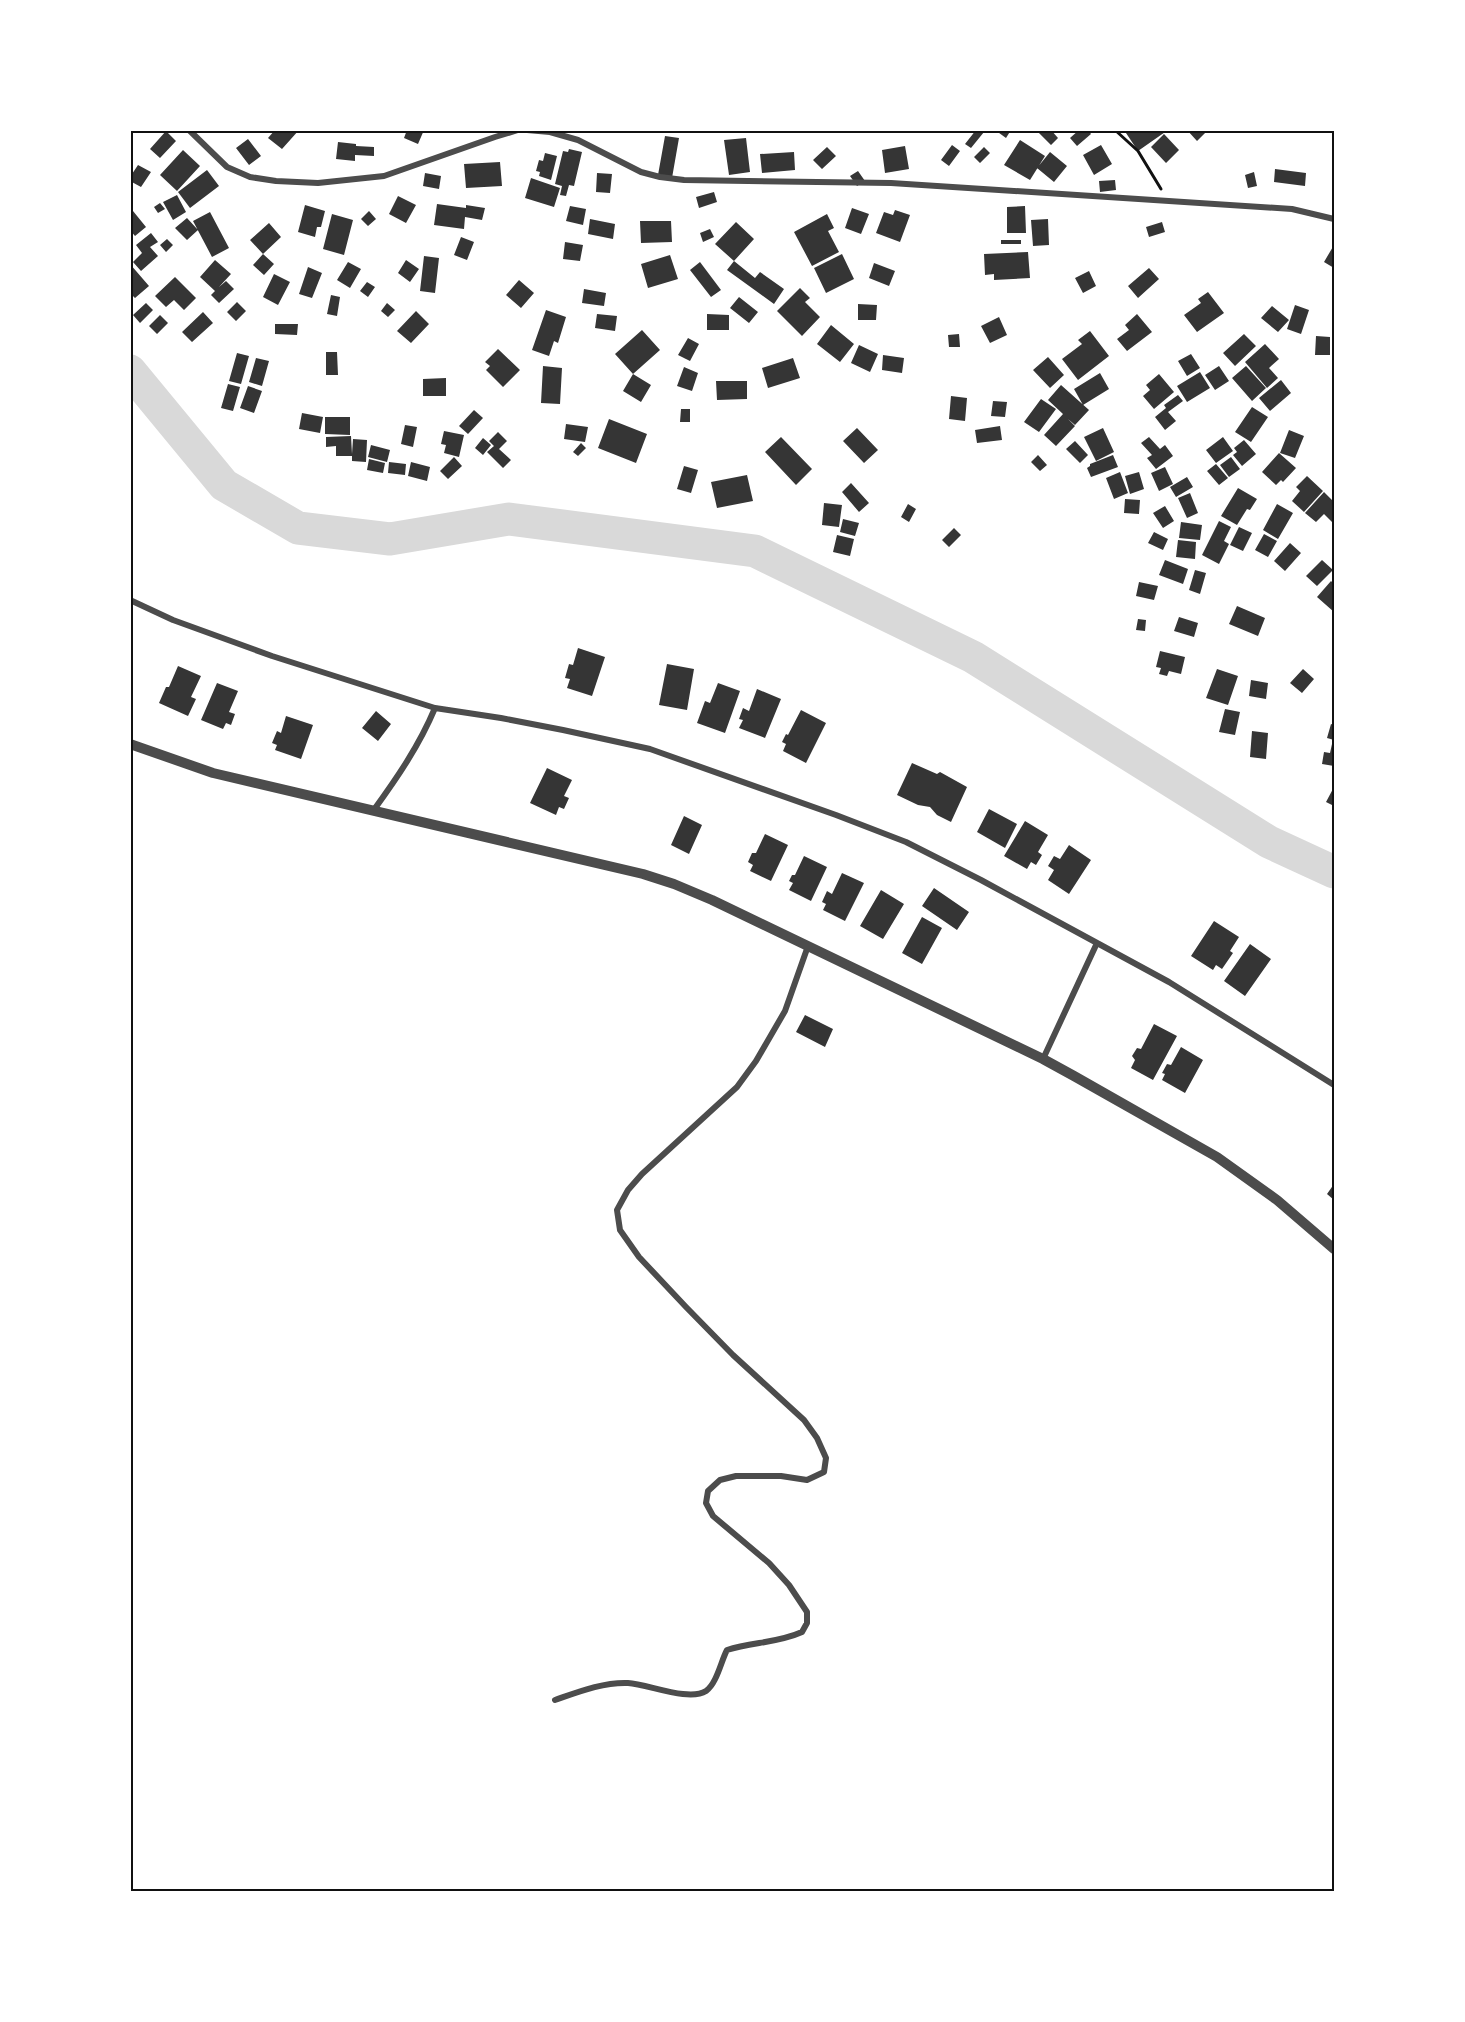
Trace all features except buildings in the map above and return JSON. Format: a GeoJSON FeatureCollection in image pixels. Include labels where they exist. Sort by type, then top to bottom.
{"type":"FeatureCollection","features":[{"type":"Feature","properties":{"kind":"street"},"geometry":{"type":"LineString","coordinates":[[189,130],[227,167],[250,177],[318,183],[384,176],[518,130]]}},
{"type":"Feature","properties":{"kind":"street"},"geometry":{"type":"LineString","coordinates":[[526,130],[550,132],[578,140],[640,172],[684,180],[891,183],[1292,209],[1335,219]]}},
{"type":"Feature","properties":{"kind":"street"},"geometry":{"type":"LineString","coordinates":[[130,600],[173,620],[273,656],[435,708],[563,729],[650,749],[836,814],[906,842],[952,864],[1191,995],[1335,1085]]}},
{"type":"Feature","properties":{"kind":"street"},"geometry":{"type":"LineString","coordinates":[[373,811],[412,756],[435,708]]}},
{"type":"Feature","properties":{"kind":"street"},"geometry":{"type":"LineString","coordinates":[[130,744],[213,772],[653,877],[712,900],[1043,1059],[1217,1157],[1277,1200],[1335,1249]]}},
{"type":"Feature","properties":{"kind":"street"},"geometry":{"type":"LineString","coordinates":[[1043,1059],[1097,943]]}},
{"type":"Feature","properties":{"kind":"street"},"geometry":{"type":"LineString","coordinates":[[555,1700],[606,1684],[628,1683],[693,1695],[707,1690],[727,1650],[787,1639],[802,1632],[807,1623],[807,1612],[789,1585],[769,1563],[713,1516],[706,1503],[708,1491],[720,1480],[735,1476],[781,1476],[807,1480],[824,1472],[826,1458],[817,1438],[804,1420],[734,1355],[639,1257],[620,1230],[617,1210],[627,1190],[737,1087],[756,1061],[785,1011],[808,946]]}},
{"type":"Feature","properties":{"kind":"path"},"geometry":{"type":"LineString","coordinates":[[1115,130],[1138,151],[1168,200]]}},
{"type":"Feature","properties":{"kind":"waterway"},"geometry":{"type":"LineString","coordinates":[[130,371],[224,485],[298,528],[390,539],[509,519],[755,551],[973,657],[1269,842],[1334,872]]}}]}
